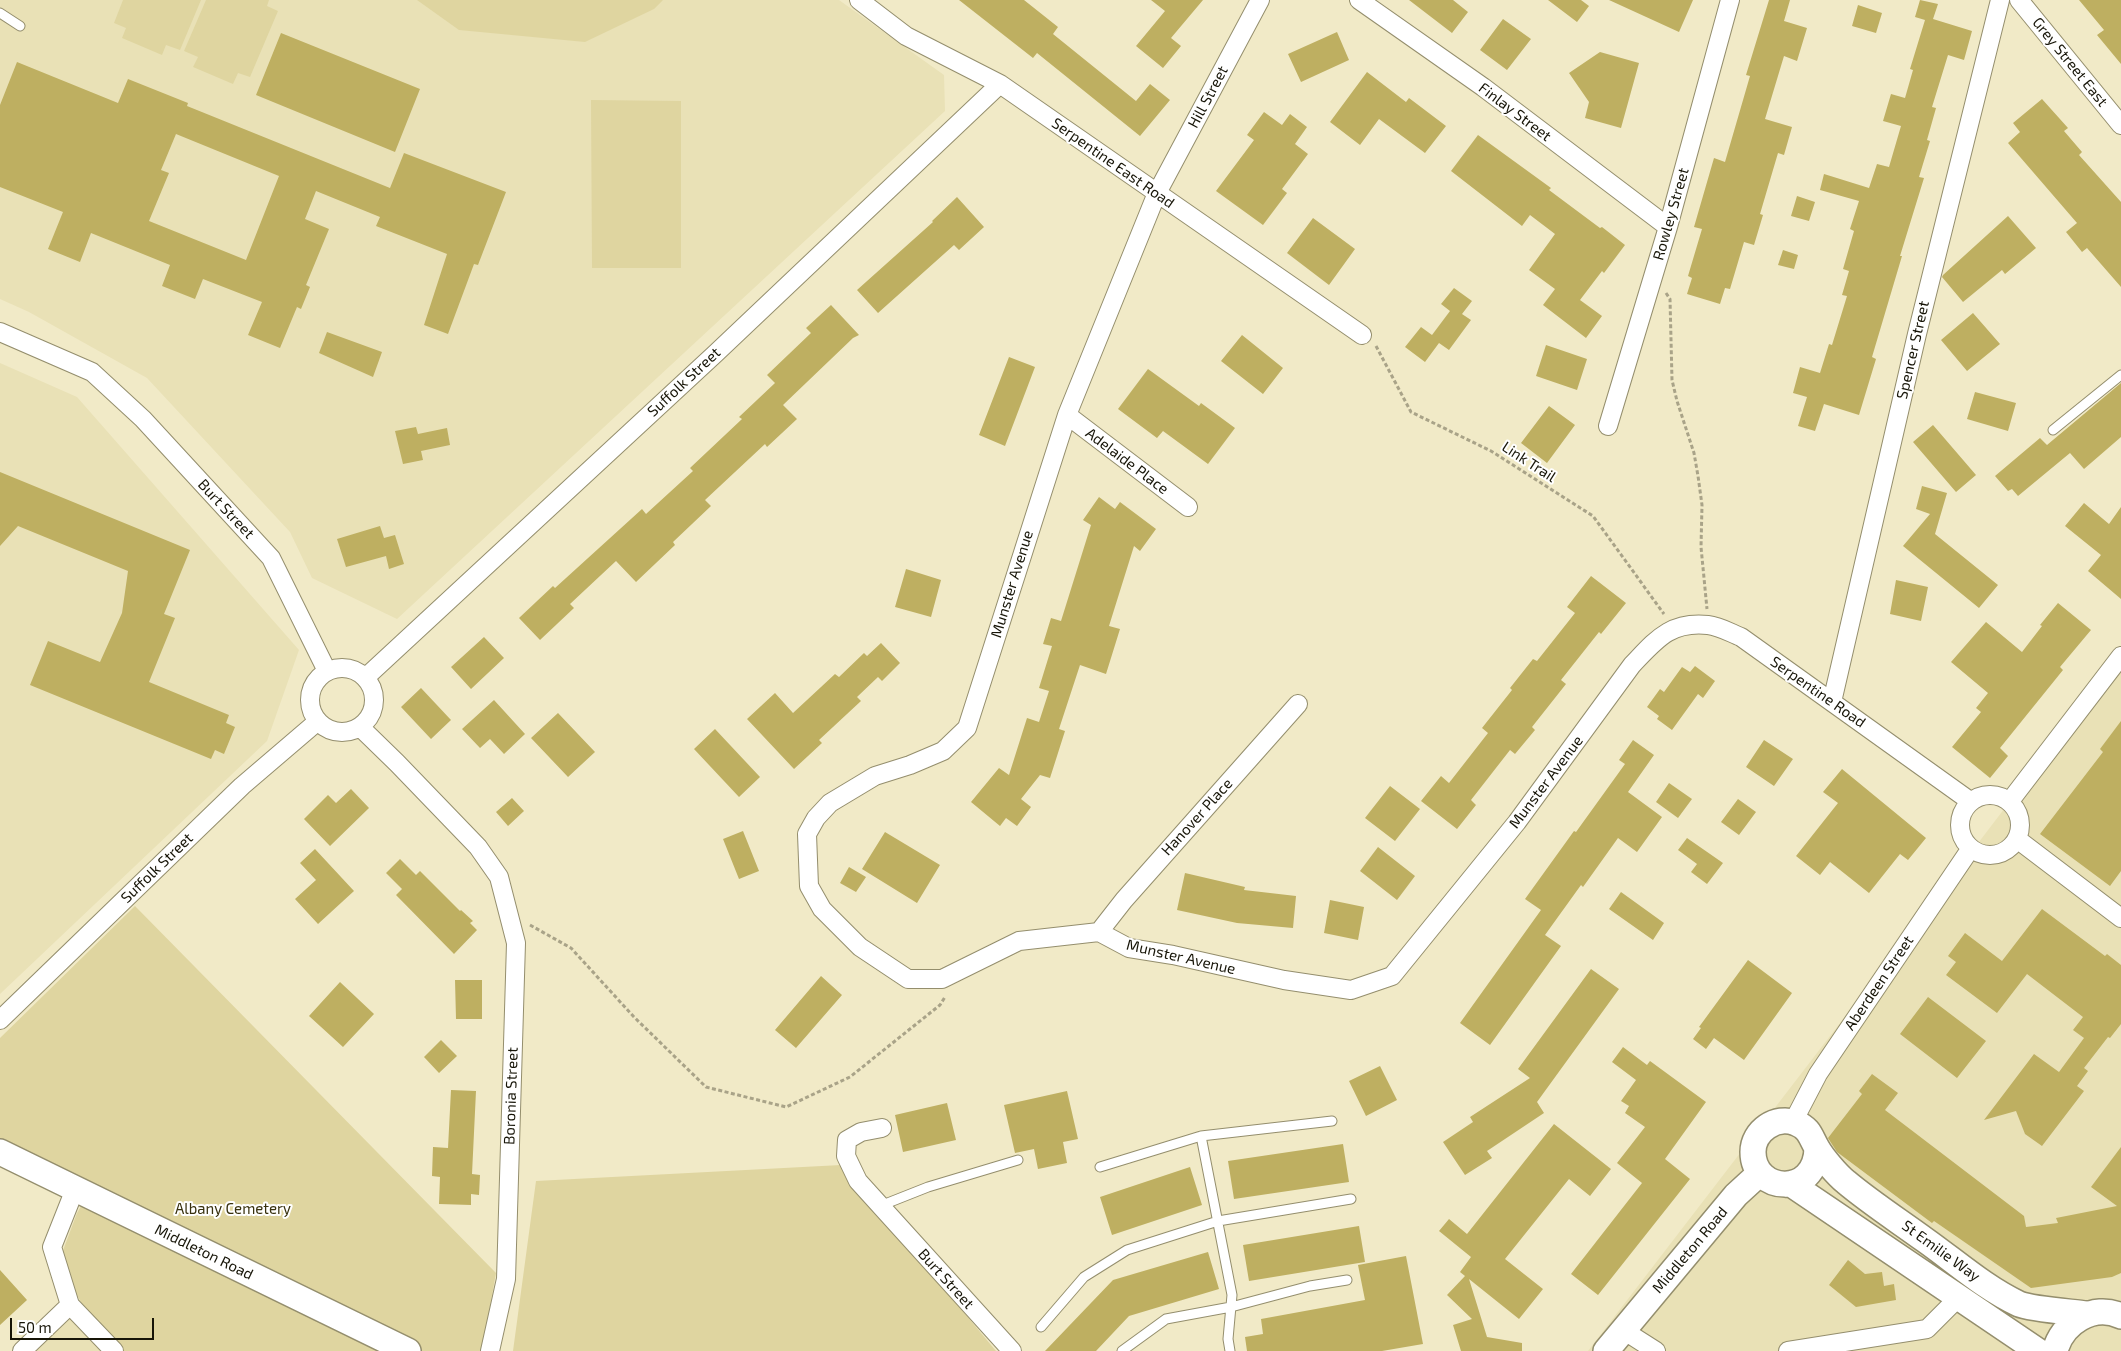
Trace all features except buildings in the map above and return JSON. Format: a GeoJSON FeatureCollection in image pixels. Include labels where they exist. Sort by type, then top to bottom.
{"type":"FeatureCollection","features":[{"type":"Feature","properties":{"kind":"main road"},"geometry":{"type":"LineString","coordinates":[[1782,1121],[1794,1122],[1804,1127],[1812,1136],[1817,1148],[1814,1167],[1808,1175],[1791,1184],[1780,1184],[1769,1180],[1760,1173],[1754,1163],[1753,1151],[1755,1140],[1761,1131],[1771,1124],[1782,1121]]}},
{"type":"Feature","properties":{"kind":"main road","name":"St Emilie Way"},"geometry":{"type":"LineString","coordinates":[[1817,1148],[1845,1181],[1987,1285],[2021,1305],[2086,1314],[2119,1312]]}},
{"type":"Feature","properties":{"kind":"main road","name":"Middleton Road"},"geometry":{"type":"LineString","coordinates":[[0,1152],[408,1351]]}},
{"type":"Feature","properties":{"kind":"main road","name":"Middleton Road"},"geometry":{"type":"LineString","coordinates":[[1606,1351],[1736,1195],[1760,1173]]}},
{"type":"Feature","properties":{"kind":"main road","name":"St Emilie Way"},"geometry":{"type":"LineString","coordinates":[[1791,1184],[2038,1351]]}},
{"type":"Feature","properties":{"kind":"main road"},"geometry":{"type":"LineString","coordinates":[[2055,1351],[2058,1340],[2069,1325],[2086,1314]]}},
{"type":"Feature","properties":{"kind":"street","name":"Serpentine East Road"},"geometry":{"type":"LineString","coordinates":[[860,0],[906,36],[1000,84],[1362,335]]}},
{"type":"Feature","properties":{"kind":"street","name":"Hill Street"},"geometry":{"type":"LineString","coordinates":[[1157,193],[1260,0]]}},
{"type":"Feature","properties":{"kind":"street","name":"Finlay Street"},"geometry":{"type":"LineString","coordinates":[[1359,0],[1482,87],[1668,227]]}},
{"type":"Feature","properties":{"kind":"street","name":"Rowley Street"},"geometry":{"type":"LineString","coordinates":[[1608,426],[1668,227],[1730,0]]}},
{"type":"Feature","properties":{"kind":"street","name":"Spencer Street"},"geometry":{"type":"LineString","coordinates":[[1832,702],[1917,334],[2000,0]]}},
{"type":"Feature","properties":{"kind":"street","name":"Grey Street East"},"geometry":{"type":"LineString","coordinates":[[2019,0],[2121,125]]}},
{"type":"Feature","properties":{"kind":"street","name":"Suffolk Street"},"geometry":{"type":"LineString","coordinates":[[365,678],[715,354],[1000,84]]}},
{"type":"Feature","properties":{"kind":"street","name":"Munster Avenue"},"geometry":{"type":"LineString","coordinates":[[1157,193],[1067,415],[967,728],[943,751],[910,765],[875,776],[830,803],[816,818],[807,834],[809,886],[822,909],[860,947],[908,979],[942,979],[1019,941],[1099,932],[1129,948],[1173,955],[1284,980],[1351,990],[1392,976],[1517,822],[1632,665],[1654,641],[1674,627]]}},
{"type":"Feature","properties":{"kind":"street","name":"Burt Street"},"geometry":{"type":"LineString","coordinates":[[0,332],[92,372],[143,419],[271,558],[327,671]]}},
{"type":"Feature","properties":{"kind":"street","name":"Adelaide Place"},"geometry":{"type":"LineString","coordinates":[[1067,415],[1188,507]]}},
{"type":"Feature","properties":{"kind":"street","name":"Serpentine Road"},"geometry":{"type":"LineString","coordinates":[[1674,627],[1709,625],[1741,637],[1970,801]]}},
{"type":"Feature","properties":{"kind":"street"},"geometry":{"type":"LineString","coordinates":[[2010,801],[2121,656]]}},
{"type":"Feature","properties":{"kind":"street"},"geometry":{"type":"LineString","coordinates":[[337,668],[348,668],[365,678],[371,687],[374,698],[373,709],[368,719],[360,727],[352,731],[333,731],[318,722],[310,704],[310,694],[319,676],[327,671],[337,668]]}},
{"type":"Feature","properties":{"kind":"street","name":"Hanover Place"},"geometry":{"type":"LineString","coordinates":[[1099,932],[1124,900],[1298,704]]}},
{"type":"Feature","properties":{"kind":"street","name":"Suffolk Street"},"geometry":{"type":"LineString","coordinates":[[0,1020],[242,786],[318,722]]}},
{"type":"Feature","properties":{"kind":"street","name":"Boronia Street"},"geometry":{"type":"LineString","coordinates":[[360,727],[478,847],[499,877],[516,942],[506,1279],[490,1351]]}},
{"type":"Feature","properties":{"kind":"street"},"geometry":{"type":"LineString","coordinates":[[1990,794],[2010,801],[2016,808],[2020,818],[2020,828],[2017,838],[2010,848],[2001,853],[1990,855],[1980,853],[1963,840],[1960,824],[1964,809],[1970,801],[1990,794]]}},
{"type":"Feature","properties":{"kind":"street"},"geometry":{"type":"LineString","coordinates":[[2017,838],[2121,918]]}},
{"type":"Feature","properties":{"kind":"street","name":"Aberdeen Street"},"geometry":{"type":"LineString","coordinates":[[1794,1122],[1818,1074],[1971,848]]}},
{"type":"Feature","properties":{"kind":"street","name":"Burt Street"},"geometry":{"type":"LineString","coordinates":[[882,1128],[861,1132],[847,1140],[846,1156],[858,1181],[1012,1351]]}},
{"type":"Feature","properties":{"kind":"street"},"geometry":{"type":"LineString","coordinates":[[75,1189],[52,1247],[70,1304],[114,1351]]}},
{"type":"Feature","properties":{"kind":"street"},"geometry":{"type":"LineString","coordinates":[[1788,1351],[1927,1329],[1958,1298]]}},
{"type":"Feature","properties":{"kind":"street"},"geometry":{"type":"LineString","coordinates":[[22,1351],[70,1304]]}},
{"type":"Feature","properties":{"kind":"street"},"geometry":{"type":"LineString","coordinates":[[1623,1330],[1656,1351]]}},
{"type":"Feature","properties":{"kind":"lane"},"geometry":{"type":"LineString","coordinates":[[0,13],[20,26]]}},
{"type":"Feature","properties":{"kind":"lane"},"geometry":{"type":"LineString","coordinates":[[2053,430],[2121,375]]}},
{"type":"Feature","properties":{"kind":"lane"},"geometry":{"type":"LineString","coordinates":[[1100,1167],[1202,1136],[1332,1121]]}},
{"type":"Feature","properties":{"kind":"lane"},"geometry":{"type":"LineString","coordinates":[[1202,1136],[1232,1295],[1228,1339],[1230,1351]]}},
{"type":"Feature","properties":{"kind":"lane"},"geometry":{"type":"LineString","coordinates":[[880,1206],[928,1187],[1018,1160]]}},
{"type":"Feature","properties":{"kind":"lane"},"geometry":{"type":"LineString","coordinates":[[1041,1327],[1084,1276],[1127,1250],[1218,1221],[1351,1200]]}},
{"type":"Feature","properties":{"kind":"lane"},"geometry":{"type":"LineString","coordinates":[[1122,1351],[1166,1320],[1231,1307],[1310,1286],[1347,1280]]}},
{"type":"Feature","properties":{"kind":"path"},"geometry":{"type":"LineString","coordinates":[[1653,277],[1670,299],[1672,380],[1694,453],[1698,476],[1702,505],[1702,547],[1709,625]]}},
{"type":"Feature","properties":{"kind":"path","name":"Link Trail"},"geometry":{"type":"LineString","coordinates":[[1362,335],[1375,344],[1411,412],[1491,451],[1593,516],[1674,627]]}},
{"type":"Feature","properties":{"kind":"path"},"geometry":{"type":"LineString","coordinates":[[508,913],[571,948],[634,1017],[706,1087],[786,1107],[850,1078],[940,1005],[961,969]]}},
{"type":"Feature","properties":{"kind":"shaded area"},"geometry":{"type":"Polygon","coordinates":[[[0,0],[839,0],[944,75],[945,111],[397,619],[312,578],[290,532],[147,378],[29,312],[0,299],[0,0]]]}},
{"type":"Feature","properties":{"kind":"shaded area"},"geometry":{"type":"Polygon","coordinates":[[[0,363],[77,397],[299,650],[267,741],[0,994],[0,363]]]}},
{"type":"Feature","properties":{"kind":"shaded area"},"geometry":{"type":"Polygon","coordinates":[[[2121,656],[2121,1351],[1588,1351],[1943,889],[2121,656]]]}},
{"type":"Feature","properties":{"kind":"shaded area"},"geometry":{"type":"Polygon","coordinates":[[[71,1318],[102,1351],[35,1351],[71,1318]]]}},
{"type":"Feature","properties":{"kind":"green space"},"geometry":{"type":"Polygon","coordinates":[[[123,0],[201,0],[180,50],[166,45],[162,55],[122,38],[126,28],[114,23],[123,0]]]}},
{"type":"Feature","properties":{"kind":"green space"},"geometry":{"type":"Polygon","coordinates":[[[206,0],[269,0],[267,6],[278,11],[250,77],[238,73],[233,84],[193,67],[198,57],[184,51],[206,0]]]}},
{"type":"Feature","properties":{"kind":"green space"},"geometry":{"type":"Polygon","coordinates":[[[417,0],[663,0],[654,9],[585,42],[459,30],[417,0]]]}},
{"type":"Feature","properties":{"kind":"green space"},"geometry":{"type":"Polygon","coordinates":[[[591,100],[681,101],[681,268],[592,268],[591,100]]]}},
{"type":"Feature","properties":{"kind":"green space","name":"Albany Cemetery"},"geometry":{"type":"Polygon","coordinates":[[[135,906],[496,1273],[482,1351],[122,1351],[84,1308],[69,1280],[62,1253],[77,1213],[93,1185],[0,1140],[0,1038],[135,906]]]}},
{"type":"Feature","properties":{"kind":"green space"},"geometry":{"type":"Polygon","coordinates":[[[841,1165],[996,1351],[513,1351],[536,1181],[841,1165]]]}}]}
